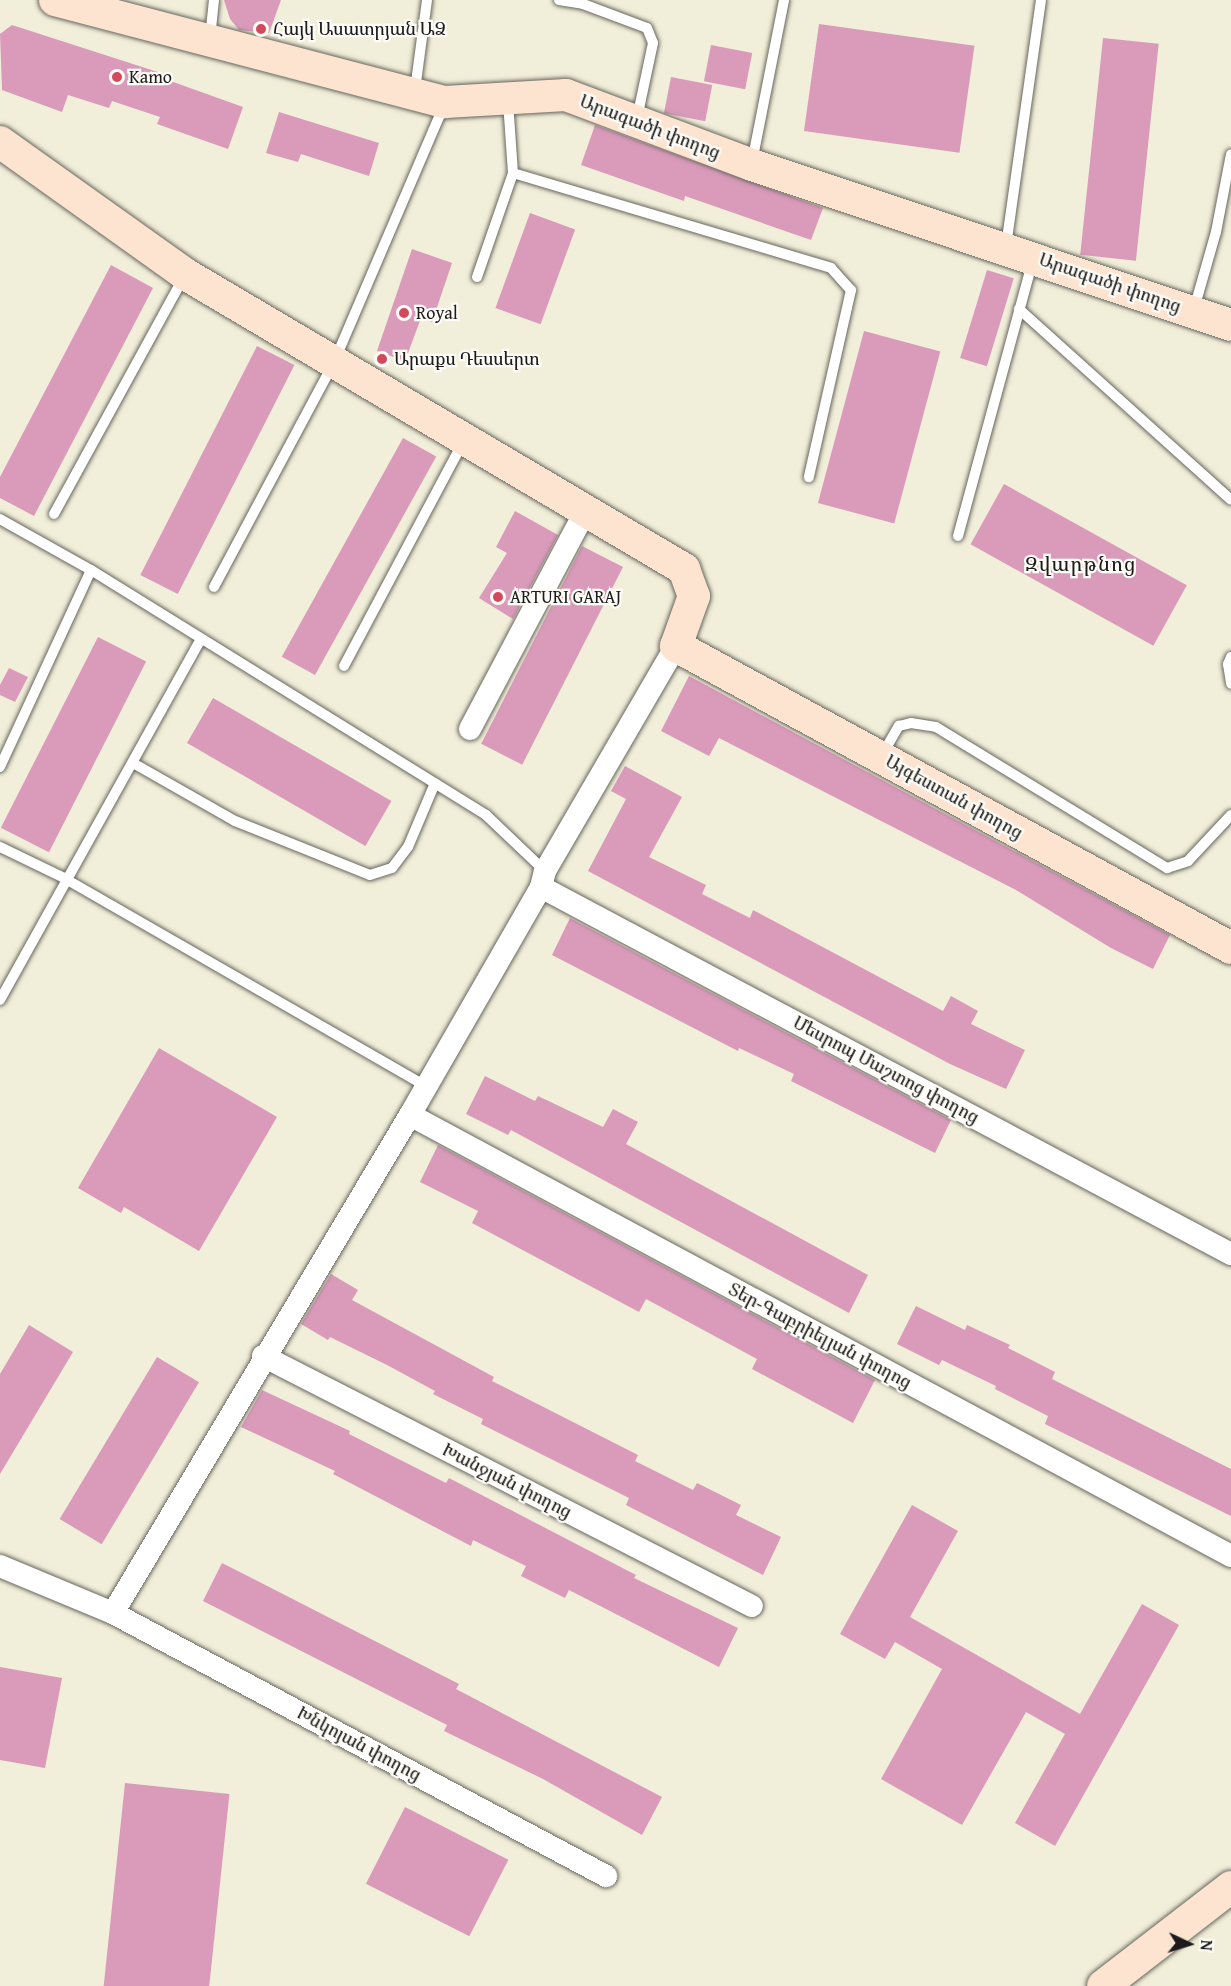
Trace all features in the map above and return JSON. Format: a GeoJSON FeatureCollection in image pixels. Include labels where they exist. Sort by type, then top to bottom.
{"type":"FeatureCollection","features":[{"type":"Feature","properties":{"kind":"street","name":"Արագածի փողոց"},"geometry":{"type":"LineString","coordinates":[[55,0],[445,102],[566,95],[752,165],[1019,252],[1231,325]]}},
{"type":"Feature","properties":{"kind":"street"},"geometry":{"type":"LineString","coordinates":[[1,147],[185,274],[684,569],[694,596],[676,646],[424,1086],[410,1115],[263,1356],[113,1613]]}},
{"type":"Feature","properties":{"kind":"street"},"geometry":{"type":"LineString","coordinates":[[470,729],[586,510]]}},
{"type":"Feature","properties":{"kind":"street","name":"Այգեստան փողոց"},"geometry":{"type":"LineString","coordinates":[[676,646],[1231,948]]}},
{"type":"Feature","properties":{"kind":"street","name":"Մեսրոպ Մաշտոց փողոց"},"geometry":{"type":"LineString","coordinates":[[543,879],[1231,1254]]}},
{"type":"Feature","properties":{"kind":"street","name":"Տեր-Գաբրիելյան փողոց"},"geometry":{"type":"LineString","coordinates":[[410,1115],[1231,1556]]}},
{"type":"Feature","properties":{"kind":"street","name":"Խանջյան փողոց"},"geometry":{"type":"LineString","coordinates":[[263,1356],[752,1606]]}},
{"type":"Feature","properties":{"kind":"street","name":"Խնկոյան փողոց"},"geometry":{"type":"LineString","coordinates":[[0,1566],[113,1613],[606,1876]]}},
{"type":"Feature","properties":{"kind":"street"},"geometry":{"type":"LineString","coordinates":[[1103,1986],[1231,1887]]}},
{"type":"Feature","properties":{"kind":"lane"},"geometry":{"type":"LineString","coordinates":[[210,41],[214,0]]}},
{"type":"Feature","properties":{"kind":"lane"},"geometry":{"type":"LineString","coordinates":[[414,94],[427,0]]}},
{"type":"Feature","properties":{"kind":"lane"},"geometry":{"type":"LineString","coordinates":[[560,0],[584,2],[647,28],[653,44],[636,122]]}},
{"type":"Feature","properties":{"kind":"lane"},"geometry":{"type":"LineString","coordinates":[[752,165],[783,0]]}},
{"type":"Feature","properties":{"kind":"lane"},"geometry":{"type":"LineString","coordinates":[[958,536],[1019,309],[1019,252],[1041,0]]}},
{"type":"Feature","properties":{"kind":"lane"},"geometry":{"type":"LineString","coordinates":[[477,277],[513,173],[507,98]]}},
{"type":"Feature","properties":{"kind":"lane"},"geometry":{"type":"LineString","coordinates":[[214,587],[334,362],[445,102]]}},
{"type":"Feature","properties":{"kind":"lane"},"geometry":{"type":"LineString","coordinates":[[1193,312],[1216,232],[1231,154]]}},
{"type":"Feature","properties":{"kind":"lane"},"geometry":{"type":"LineString","coordinates":[[513,173],[831,268],[851,290],[810,477]]}},
{"type":"Feature","properties":{"kind":"lane"},"geometry":{"type":"LineString","coordinates":[[54,514],[185,274]]}},
{"type":"Feature","properties":{"kind":"lane"},"geometry":{"type":"LineString","coordinates":[[1019,309],[1231,500]]}},
{"type":"Feature","properties":{"kind":"lane"},"geometry":{"type":"LineString","coordinates":[[344,666],[465,439]]}},
{"type":"Feature","properties":{"kind":"lane"},"geometry":{"type":"LineString","coordinates":[[0,519],[91,570],[486,815],[543,879]]}},
{"type":"Feature","properties":{"kind":"lane"},"geometry":{"type":"LineString","coordinates":[[0,767],[91,570]]}},
{"type":"Feature","properties":{"kind":"lane"},"geometry":{"type":"LineString","coordinates":[[0,1000],[64,878],[133,763],[201,639]]}},
{"type":"Feature","properties":{"kind":"lane"},"geometry":{"type":"LineString","coordinates":[[1231,657],[1227,664],[1231,684]]}},
{"type":"Feature","properties":{"kind":"lane"},"geometry":{"type":"LineString","coordinates":[[881,758],[899,726],[911,723],[936,728],[1167,868],[1188,861],[1231,815]]}},
{"type":"Feature","properties":{"kind":"lane"},"geometry":{"type":"LineString","coordinates":[[133,763],[235,821],[370,875],[392,868],[408,847],[435,783]]}},
{"type":"Feature","properties":{"kind":"lane"},"geometry":{"type":"LineString","coordinates":[[0,847],[64,878],[424,1086]]}},
{"type":"Feature","properties":{"kind":"building"},"geometry":{"type":"Polygon","coordinates":[[[224,0],[281,0],[269,33],[239,30],[230,19],[224,0]]]}},
{"type":"Feature","properties":{"kind":"building"},"geometry":{"type":"Polygon","coordinates":[[[819,24],[974,46],[959,153],[804,131],[819,24]]]}},
{"type":"Feature","properties":{"kind":"building"},"geometry":{"type":"Polygon","coordinates":[[[12,25],[167,75],[165,79],[243,107],[228,149],[157,124],[160,117],[112,101],[109,108],[68,95],[62,112],[2,90],[0,34],[12,25]]]}},
{"type":"Feature","properties":{"kind":"building"},"geometry":{"type":"Polygon","coordinates":[[[1103,38],[1159,44],[1136,261],[1080,255],[1103,38]]]}},
{"type":"Feature","properties":{"kind":"building"},"geometry":{"type":"Polygon","coordinates":[[[711,45],[752,53],[745,89],[704,81],[711,45]]]}},
{"type":"Feature","properties":{"kind":"building"},"geometry":{"type":"Polygon","coordinates":[[[671,77],[712,85],[705,121],[664,113],[671,77]]]}},
{"type":"Feature","properties":{"kind":"building"},"geometry":{"type":"Polygon","coordinates":[[[279,112],[379,143],[369,176],[301,154],[298,162],[266,153],[279,112]]]}},
{"type":"Feature","properties":{"kind":"building"},"geometry":{"type":"Polygon","coordinates":[[[595,125],[823,208],[811,240],[685,196],[684,201],[581,165],[595,125]]]}},
{"type":"Feature","properties":{"kind":"building"},"geometry":{"type":"Polygon","coordinates":[[[530,213],[575,229],[541,324],[495,308],[530,213]]]}},
{"type":"Feature","properties":{"kind":"building"},"geometry":{"type":"Polygon","coordinates":[[[412,249],[452,263],[432,322],[421,318],[405,361],[377,351],[412,249]]]}},
{"type":"Feature","properties":{"kind":"building"},"geometry":{"type":"Polygon","coordinates":[[[111,265],[153,288],[34,516],[0,498],[0,477],[111,265]]]}},
{"type":"Feature","properties":{"kind":"building"},"geometry":{"type":"Polygon","coordinates":[[[987,270],[1014,278],[987,366],[960,358],[987,270]]]}},
{"type":"Feature","properties":{"kind":"building"},"geometry":{"type":"Polygon","coordinates":[[[864,331],[940,351],[894,523],[818,503],[864,331]]]}},
{"type":"Feature","properties":{"kind":"building"},"geometry":{"type":"Polygon","coordinates":[[[257,346],[294,365],[178,594],[140,575],[257,346]]]}},
{"type":"Feature","properties":{"kind":"building"},"geometry":{"type":"Polygon","coordinates":[[[403,438],[436,456],[315,675],[282,657],[403,438]]]}},
{"type":"Feature","properties":{"kind":"building"},"geometry":{"type":"Polygon","coordinates":[[[1004,484],[1187,585],[1153,646],[971,544],[1004,484]]]}},
{"type":"Feature","properties":{"kind":"building"},"geometry":{"type":"Polygon","coordinates":[[[515,511],[558,535],[513,619],[479,598],[507,553],[496,547],[515,511]]]}},
{"type":"Feature","properties":{"kind":"building"},"geometry":{"type":"Polygon","coordinates":[[[582,546],[623,567],[522,765],[481,744],[582,546]]]}},
{"type":"Feature","properties":{"kind":"building"},"geometry":{"type":"Polygon","coordinates":[[[98,637],[146,662],[49,852],[1,828],[98,637]]]}},
{"type":"Feature","properties":{"kind":"building"},"geometry":{"type":"Polygon","coordinates":[[[9,668],[28,677],[15,702],[0,695],[0,685],[9,668]]]}},
{"type":"Feature","properties":{"kind":"building"},"geometry":{"type":"Polygon","coordinates":[[[689,676],[1170,935],[1153,969],[1111,948],[1016,890],[719,738],[709,756],[661,731],[689,676]]]}},
{"type":"Feature","properties":{"kind":"building"},"geometry":{"type":"Polygon","coordinates":[[[213,698],[391,801],[365,846],[187,743],[213,698]]]}},
{"type":"Feature","properties":{"kind":"building"},"geometry":{"type":"Polygon","coordinates":[[[625,766],[682,797],[649,857],[706,885],[702,894],[750,918],[753,910],[943,1011],[951,996],[978,1011],[971,1024],[1025,1050],[1006,1089],[950,1064],[588,871],[626,799],[611,791],[625,766]]]}},
{"type":"Feature","properties":{"kind":"building"},"geometry":{"type":"Polygon","coordinates":[[[570,918],[951,1120],[935,1153],[791,1081],[794,1074],[739,1048],[738,1051],[552,955],[570,918]]]}},
{"type":"Feature","properties":{"kind":"building"},"geometry":{"type":"Polygon","coordinates":[[[159,1048],[277,1117],[199,1251],[124,1207],[121,1213],[78,1188],[159,1048]]]}},
{"type":"Feature","properties":{"kind":"building"},"geometry":{"type":"Polygon","coordinates":[[[485,1076],[535,1101],[538,1096],[603,1127],[613,1109],[638,1122],[626,1144],[868,1275],[849,1313],[511,1130],[508,1135],[466,1114],[485,1076]]]}},
{"type":"Feature","properties":{"kind":"building"},"geometry":{"type":"Polygon","coordinates":[[[438,1145],[875,1380],[853,1423],[752,1369],[757,1359],[646,1299],[639,1312],[472,1223],[478,1211],[420,1182],[438,1145]]]}},
{"type":"Feature","properties":{"kind":"building"},"geometry":{"type":"Polygon","coordinates":[[[331,1274],[358,1290],[352,1300],[494,1377],[492,1381],[638,1455],[635,1461],[693,1490],[697,1483],[741,1505],[736,1515],[781,1537],[763,1575],[626,1505],[629,1498],[481,1424],[483,1419],[433,1394],[435,1391],[330,1337],[328,1340],[301,1324],[331,1274]]]}},
{"type":"Feature","properties":{"kind":"building"},"geometry":{"type":"Polygon","coordinates":[[[916,1306],[965,1330],[967,1325],[1010,1345],[1008,1348],[1055,1372],[1052,1379],[1231,1469],[1231,1516],[1045,1424],[1048,1416],[995,1389],[996,1386],[942,1360],[939,1365],[897,1344],[916,1306]]]}},
{"type":"Feature","properties":{"kind":"building"},"geometry":{"type":"Polygon","coordinates":[[[29,1325],[73,1352],[0,1474],[0,1374],[29,1325]]]}},
{"type":"Feature","properties":{"kind":"building"},"geometry":{"type":"Polygon","coordinates":[[[157,1357],[199,1382],[102,1544],[60,1519],[157,1357]]]}},
{"type":"Feature","properties":{"kind":"building"},"geometry":{"type":"Polygon","coordinates":[[[262,1390],[350,1431],[349,1434],[446,1483],[449,1478],[636,1575],[634,1578],[738,1628],[719,1667],[569,1590],[565,1598],[521,1576],[526,1566],[473,1540],[471,1546],[333,1474],[335,1471],[241,1427],[262,1390]]]}},
{"type":"Feature","properties":{"kind":"building"},"geometry":{"type":"Polygon","coordinates":[[[912,1505],[958,1531],[910,1617],[1080,1714],[1142,1604],[1179,1625],[1055,1846],[1015,1823],[1065,1734],[1026,1712],[962,1825],[881,1779],[942,1669],[895,1642],[885,1659],[840,1634],[912,1505]]]}},
{"type":"Feature","properties":{"kind":"building"},"geometry":{"type":"Polygon","coordinates":[[[222,1563],[459,1684],[456,1689],[662,1797],[642,1835],[543,1779],[444,1731],[447,1725],[203,1601],[222,1563]]]}},
{"type":"Feature","properties":{"kind":"building"},"geometry":{"type":"Polygon","coordinates":[[[0,1667],[62,1678],[45,1768],[0,1760],[0,1667]]]}},
{"type":"Feature","properties":{"kind":"building"},"geometry":{"type":"Polygon","coordinates":[[[125,1783],[229,1794],[209,1986],[104,1986],[125,1783]]]}},
{"type":"Feature","properties":{"kind":"building"},"geometry":{"type":"Polygon","coordinates":[[[405,1807],[508,1860],[469,1936],[366,1884],[405,1807]]]}},
{"type":"Feature","properties":{"kind":"place","name":"Հայկ Ասատրյան ԱՁ"},"geometry":{"type":"Point","coordinates":[261,29]}},
{"type":"Feature","properties":{"kind":"place","name":"Kamo"},"geometry":{"type":"Point","coordinates":[117,77]}},
{"type":"Feature","properties":{"kind":"place","name":"Royal"},"geometry":{"type":"Point","coordinates":[404,313]}},
{"type":"Feature","properties":{"kind":"place","name":"Արաքս Դեսսերտ"},"geometry":{"type":"Point","coordinates":[382,359]}},
{"type":"Feature","properties":{"kind":"place","name":"ARTURI GARAJ"},"geometry":{"type":"Point","coordinates":[498,597]}},
{"type":"Feature","properties":{"kind":"district","name":"Զվարթնոց"},"geometry":{"type":"Point","coordinates":[1081,563]}}]}
